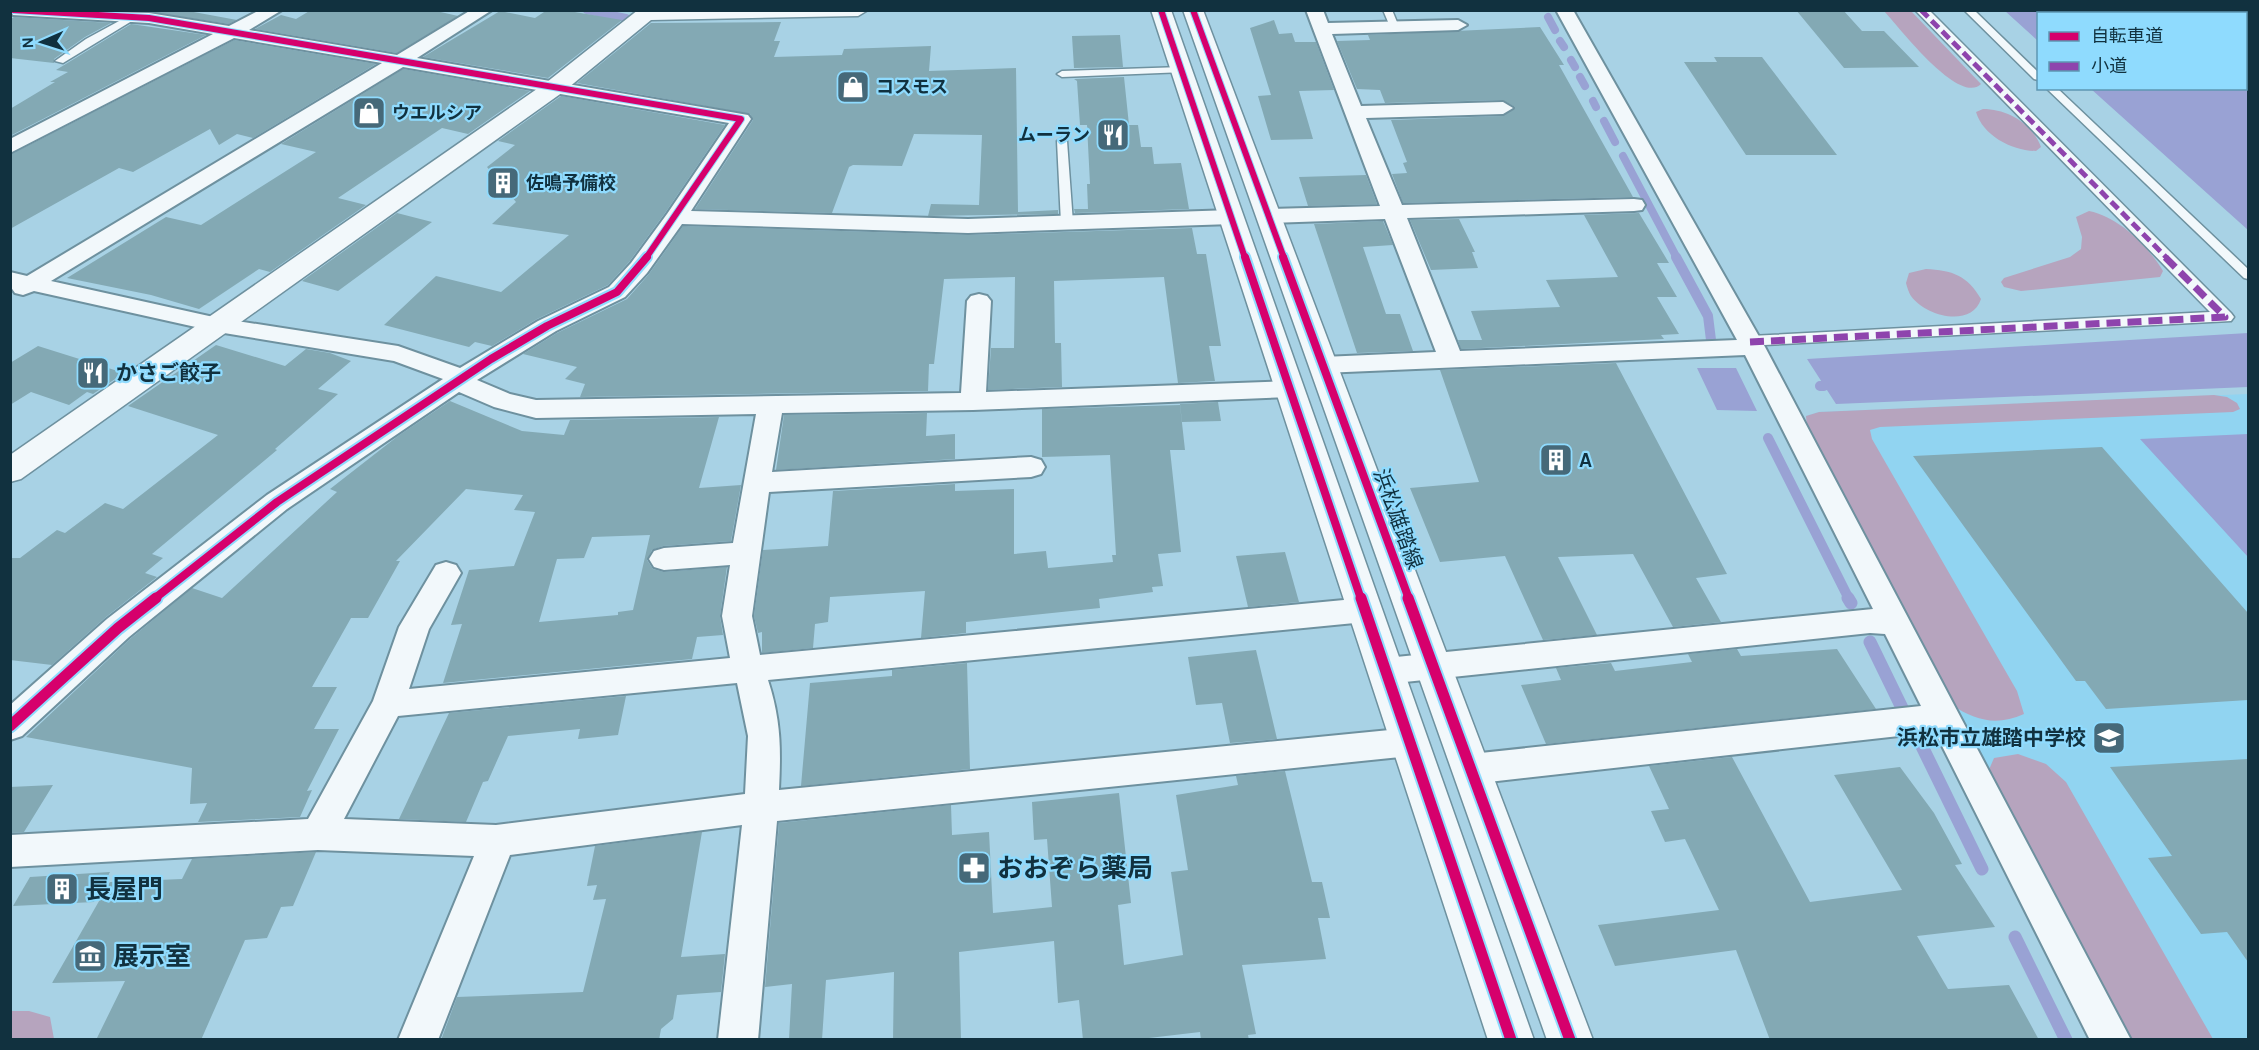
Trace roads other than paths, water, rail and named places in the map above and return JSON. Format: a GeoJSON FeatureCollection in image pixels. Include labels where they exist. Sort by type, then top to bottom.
{"type":"FeatureCollection","features":[{"type":"Feature","properties":{"kind":"main road"},"geometry":{"type":"LineString","coordinates":[[10,471],[555,87],[650,12],[858,10]]}},
{"type":"Feature","properties":{"kind":"main road"},"geometry":{"type":"LineString","coordinates":[[1161,10],[1511,1040]]}},
{"type":"Feature","properties":{"kind":"main road","name":"浜松雄踏線"},"geometry":{"type":"LineString","coordinates":[[1193,10],[1570,1040]]}},
{"type":"Feature","properties":{"kind":"street"},"geometry":{"type":"LineString","coordinates":[[10,726],[118,628],[225,541],[327,467],[519,342],[602,302],[617,292],[639,268],[676,217],[741,119],[233,32],[142,13],[13,10]]}},
{"type":"Feature","properties":{"kind":"street"},"geometry":{"type":"LineString","coordinates":[[10,147],[274,10]]}},
{"type":"Feature","properties":{"kind":"street"},"geometry":{"type":"LineString","coordinates":[[17,286],[484,10]]}},
{"type":"Feature","properties":{"kind":"street"},"geometry":{"type":"LineString","coordinates":[[1564,10],[1752,345],[2111,1040]]}},
{"type":"Feature","properties":{"kind":"street"},"geometry":{"type":"LineString","coordinates":[[1323,365],[1752,345],[2225,317],[1921,10]]}},
{"type":"Feature","properties":{"kind":"street"},"geometry":{"type":"LineString","coordinates":[[1451,359],[1317,20],[1390,19],[1458,25]]}},
{"type":"Feature","properties":{"kind":"street"},"geometry":{"type":"LineString","coordinates":[[1354,112],[1503,108]]}},
{"type":"Feature","properties":{"kind":"street"},"geometry":{"type":"LineString","coordinates":[[1268,216],[1634,205]]}},
{"type":"Feature","properties":{"kind":"street"},"geometry":{"type":"LineString","coordinates":[[676,217],[968,226],[1232,217]]}},
{"type":"Feature","properties":{"kind":"street"},"geometry":{"type":"LineString","coordinates":[[17,286],[218,325],[398,354],[453,374],[466,385],[503,400],[536,409],[973,401],[1290,389]]}},
{"type":"Feature","properties":{"kind":"street"},"geometry":{"type":"LineString","coordinates":[[973,401],[979,301]]}},
{"type":"Feature","properties":{"kind":"street"},"geometry":{"type":"LineString","coordinates":[[738,1040],[761,807],[765,736],[760,704],[741,645],[737,616],[756,483],[771,405]]}},
{"type":"Feature","properties":{"kind":"street"},"geometry":{"type":"LineString","coordinates":[[756,483],[1031,467]]}},
{"type":"Feature","properties":{"kind":"street"},"geometry":{"type":"LineString","coordinates":[[664,559],[746,553]]}},
{"type":"Feature","properties":{"kind":"street"},"geometry":{"type":"LineString","coordinates":[[318,834],[388,704],[414,627],[446,573]]}},
{"type":"Feature","properties":{"kind":"street"},"geometry":{"type":"LineString","coordinates":[[388,704],[1365,610]]}},
{"type":"Feature","properties":{"kind":"street"},"geometry":{"type":"LineString","coordinates":[[1386,671],[1870,621],[1895,622]]}},
{"type":"Feature","properties":{"kind":"street"},"geometry":{"type":"LineString","coordinates":[[1471,769],[1944,717]]}},
{"type":"Feature","properties":{"kind":"street"},"geometry":{"type":"LineString","coordinates":[[10,851],[318,834],[496,841],[761,807],[1410,742]]}},
{"type":"Feature","properties":{"kind":"street"},"geometry":{"type":"LineString","coordinates":[[418,1040],[490,865],[496,841]]}},
{"type":"Feature","properties":{"kind":"lane"},"geometry":{"type":"LineString","coordinates":[[1968,10],[2037,76]]}},
{"type":"Feature","properties":{"kind":"lane"},"geometry":{"type":"LineString","coordinates":[[60,62],[89,41],[142,13]]}},
{"type":"Feature","properties":{"kind":"lane"},"geometry":{"type":"LineString","coordinates":[[1062,75],[1182,70]]}},
{"type":"Feature","properties":{"kind":"lane"},"geometry":{"type":"LineString","coordinates":[[2053,90],[2248,274]]}},
{"type":"Feature","properties":{"kind":"lane"},"geometry":{"type":"LineString","coordinates":[[1062,141],[1067,223]]}},
{"type":"Feature","properties":{"kind":"waterway"},"geometry":{"type":"LineString","coordinates":[[587,10],[626,18]]}},
{"type":"Feature","properties":{"kind":"waterway"},"geometry":{"type":"LineString","coordinates":[[1548,17],[1555,30]]}},
{"type":"Feature","properties":{"kind":"waterway"},"geometry":{"type":"LineString","coordinates":[[1560,41],[1564,47]]}},
{"type":"Feature","properties":{"kind":"waterway"},"geometry":{"type":"LineString","coordinates":[[1571,60],[1575,67]]}},
{"type":"Feature","properties":{"kind":"waterway"},"geometry":{"type":"LineString","coordinates":[[1580,77],[1585,86]]}},
{"type":"Feature","properties":{"kind":"waterway"},"geometry":{"type":"LineString","coordinates":[[1593,101],[1596,107]]}},
{"type":"Feature","properties":{"kind":"waterway"},"geometry":{"type":"LineString","coordinates":[[1604,121],[1615,142]]}},
{"type":"Feature","properties":{"kind":"waterway"},"geometry":{"type":"LineString","coordinates":[[1623,156],[1677,258]]}},
{"type":"Feature","properties":{"kind":"waterway"},"geometry":{"type":"LineString","coordinates":[[1676,257],[1708,316],[1711,340]]}},
{"type":"Feature","properties":{"kind":"waterway"},"geometry":{"type":"LineString","coordinates":[[1768,438],[1849,599]]}},
{"type":"Feature","properties":{"kind":"waterway"},"geometry":{"type":"LineString","coordinates":[[1848,598],[1851,603]]}},
{"type":"Feature","properties":{"kind":"waterway"},"geometry":{"type":"LineString","coordinates":[[1870,642],[1904,712]]}},
{"type":"Feature","properties":{"kind":"waterway"},"geometry":{"type":"LineString","coordinates":[[1913,728],[1982,869]]}},
{"type":"Feature","properties":{"kind":"waterway"},"geometry":{"type":"LineString","coordinates":[[2015,937],[2066,1040]]}},
{"type":"Feature","properties":{"kind":"place","name":"コスモス"},"geometry":{"type":"Point","coordinates":[853,87]}},
{"type":"Feature","properties":{"kind":"place","name":"ウエルシア"},"geometry":{"type":"Point","coordinates":[369,113]}},
{"type":"Feature","properties":{"kind":"place","name":"ムーラン"},"geometry":{"type":"Point","coordinates":[1113,135]}},
{"type":"Feature","properties":{"kind":"place","name":"佐鳴予備校"},"geometry":{"type":"Point","coordinates":[503,183]}},
{"type":"Feature","properties":{"kind":"place","name":"かさご餃子"},"geometry":{"type":"Point","coordinates":[93,373]}},
{"type":"Feature","properties":{"kind":"place","name":"A"},"geometry":{"type":"Point","coordinates":[1556,460]}},
{"type":"Feature","properties":{"kind":"place","name":"浜松市立雄踏中学校"},"geometry":{"type":"Point","coordinates":[2109,738]}},
{"type":"Feature","properties":{"kind":"place","name":"おおぞら薬局"},"geometry":{"type":"Point","coordinates":[974,868]}},
{"type":"Feature","properties":{"kind":"place","name":"長屋門"},"geometry":{"type":"Point","coordinates":[62,889]}},
{"type":"Feature","properties":{"kind":"place","name":"展示室"},"geometry":{"type":"Point","coordinates":[90,956]}}]}
